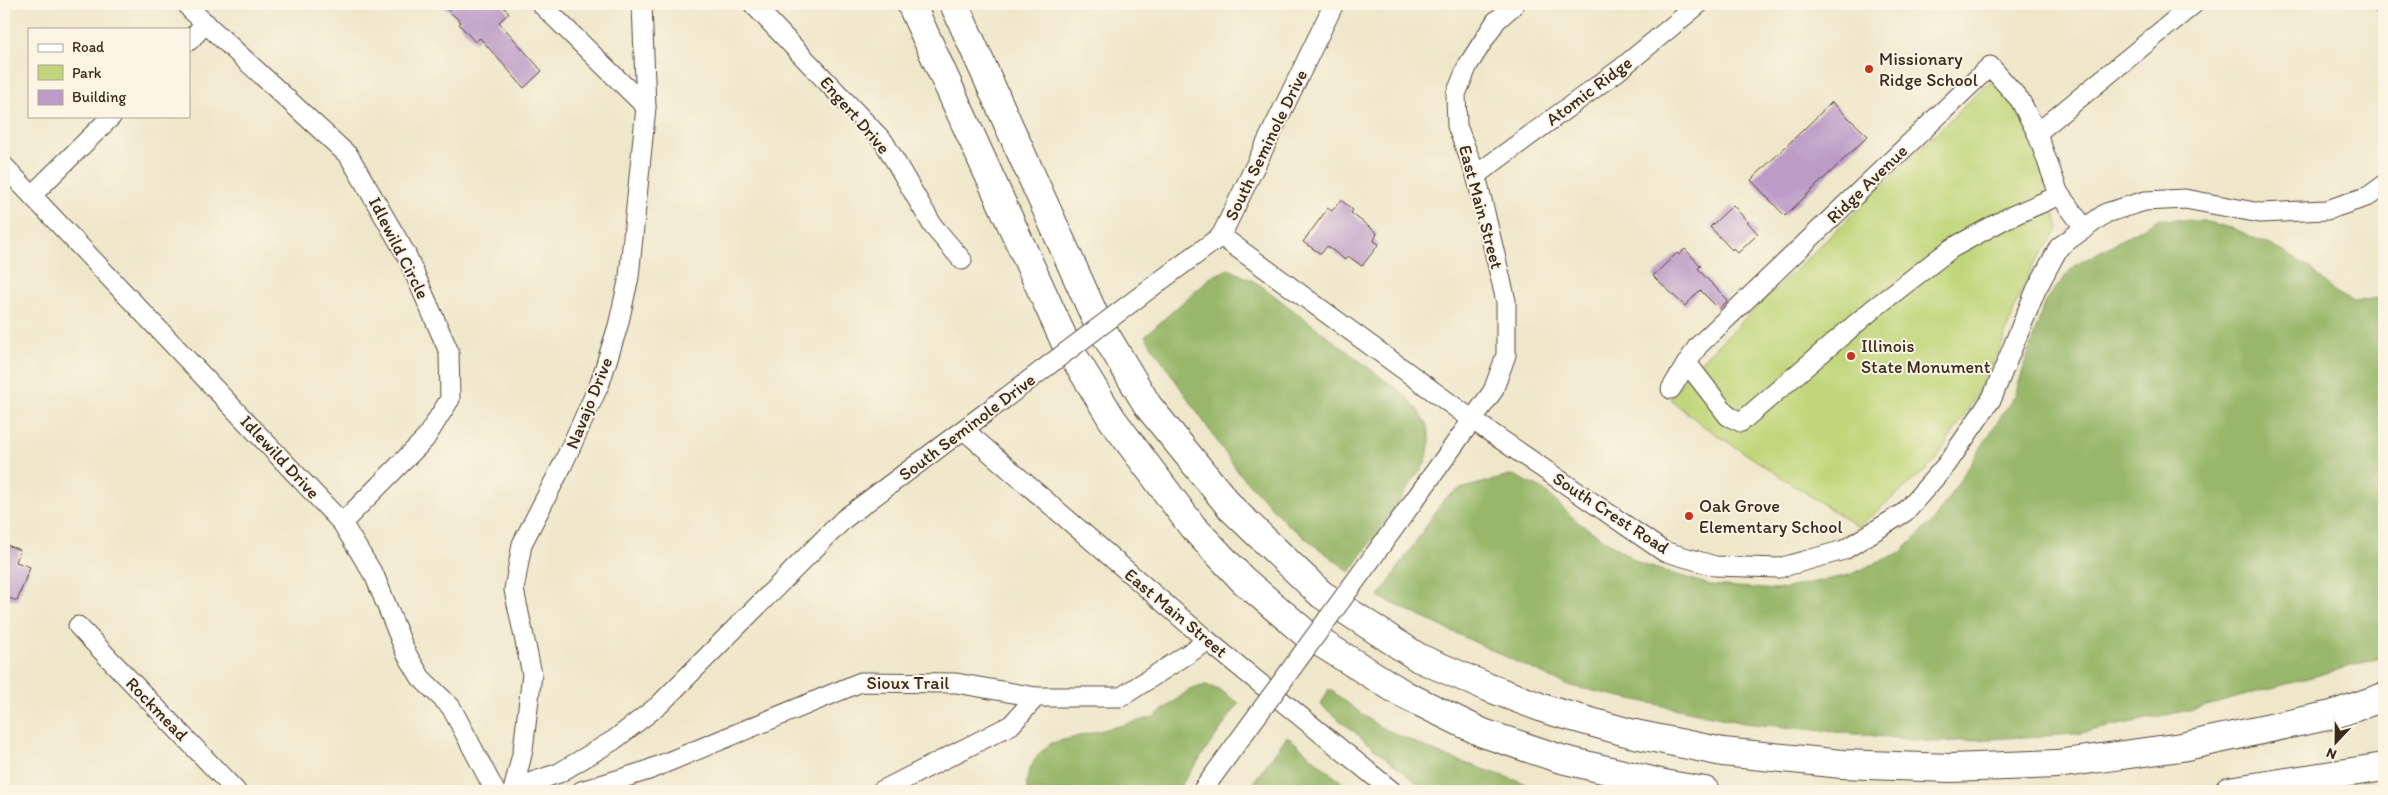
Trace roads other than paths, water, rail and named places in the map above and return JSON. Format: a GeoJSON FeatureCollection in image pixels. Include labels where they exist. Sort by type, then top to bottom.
{"type":"FeatureCollection","features":[{"type":"Feature","properties":{"kind":"highway"},"geometry":{"type":"LineString","coordinates":[[912,4],[1065,342],[1112,419],[1192,526],[1243,580],[1305,632],[1413,700],[1484,733],[1561,759],[1669,785],[1705,791]]}},
{"type":"Feature","properties":{"kind":"highway"},"geometry":{"type":"LineString","coordinates":[[954,4],[1096,319],[1148,406],[1238,516],[1321,594],[1419,658],[1548,710],[1630,733],[1723,752],[1842,764],[1930,767],[2057,764],[2181,747],[2332,715],[2384,697]]}},
{"type":"Feature","properties":{"kind":"highway"},"geometry":{"type":"LineString","coordinates":[[2229,791],[2384,768]]}},
{"type":"Feature","properties":{"kind":"street","name":"Idlewild Circle"},"geometry":{"type":"LineString","coordinates":[[188,4],[190,9],[349,156],[406,254],[449,352],[450,399],[425,439],[342,523]]}},
{"type":"Feature","properties":{"kind":"street"},"geometry":{"type":"LineString","coordinates":[[540,4],[646,107]]}},
{"type":"Feature","properties":{"kind":"street","name":"Navajo Drive"},"geometry":{"type":"LineString","coordinates":[[513,791],[523,750],[532,674],[514,590],[522,544],[562,466],[600,383],[618,326],[629,278],[646,107],[642,4]]}},
{"type":"Feature","properties":{"kind":"street","name":"Engert Drive"},"geometry":{"type":"LineString","coordinates":[[753,4],[884,142],[933,226],[962,260]]}},
{"type":"Feature","properties":{"kind":"street","name":"South Seminole Drive"},"geometry":{"type":"LineString","coordinates":[[525,791],[532,782],[559,773],[614,740],[659,705],[844,519],[1221,236],[1334,4]]}},
{"type":"Feature","properties":{"kind":"street","name":"East Main Street"},"geometry":{"type":"LineString","coordinates":[[1474,421],[1494,391],[1506,355],[1506,301],[1476,175],[1457,126],[1456,94],[1468,65],[1496,21],[1515,4]]}},
{"type":"Feature","properties":{"kind":"street","name":"Atomic Ridge"},"geometry":{"type":"LineString","coordinates":[[1476,175],[1619,70],[1699,4]]}},
{"type":"Feature","properties":{"kind":"street"},"geometry":{"type":"LineString","coordinates":[[2037,133],[2194,4]]}},
{"type":"Feature","properties":{"kind":"street"},"geometry":{"type":"LineString","coordinates":[[190,40],[206,23]]}},
{"type":"Feature","properties":{"kind":"street","name":"Ridge Avenue"},"geometry":{"type":"LineString","coordinates":[[1671,389],[1698,346],[1990,66],[2020,100],[2037,133],[2060,195],[2085,229]]}},
{"type":"Feature","properties":{"kind":"street"},"geometry":{"type":"LineString","coordinates":[[32,195],[110,118]]}},
{"type":"Feature","properties":{"kind":"street","name":"Idlewild Drive"},"geometry":{"type":"LineString","coordinates":[[4,166],[342,523],[375,576],[406,653],[421,678],[451,707],[495,791]]}},
{"type":"Feature","properties":{"kind":"street","name":"South Crest Road"},"geometry":{"type":"LineString","coordinates":[[1221,236],[1474,421],[1663,551],[1715,566],[1779,568],[1844,550],[1905,512],[1947,464],[1992,398],[2036,290],[2059,247],[2106,213],[2145,201],[2185,199],[2260,213],[2327,210],[2369,196],[2384,185]]}},
{"type":"Feature","properties":{"kind":"street"},"geometry":{"type":"LineString","coordinates":[[1687,363],[1728,416],[1741,422],[1873,309],[1952,248],[2008,218],[2060,195]]}},
{"type":"Feature","properties":{"kind":"street"},"geometry":{"type":"LineString","coordinates":[[1202,791],[1474,421]]}},
{"type":"Feature","properties":{"kind":"street","name":"East Main Street"},"geometry":{"type":"LineString","coordinates":[[964,430],[1208,641],[1392,791]]}},
{"type":"Feature","properties":{"kind":"street","name":"Rockmead"},"geometry":{"type":"LineString","coordinates":[[78,626],[236,791]]}},
{"type":"Feature","properties":{"kind":"street","name":"Sioux Trail"},"geometry":{"type":"LineString","coordinates":[[581,791],[646,771],[861,682],[956,683],[1036,697],[1121,697],[1208,641]]}},
{"type":"Feature","properties":{"kind":"street"},"geometry":{"type":"LineString","coordinates":[[881,791],[1011,725],[1036,697]]}},
{"type":"Feature","properties":{"kind":"place","name":"Missionary Ridge School"},"geometry":{"type":"Point","coordinates":[1869,69]}},
{"type":"Feature","properties":{"kind":"place","name":"Illinois State Monument"},"geometry":{"type":"Point","coordinates":[1851,356]}},
{"type":"Feature","properties":{"kind":"place","name":"Oak Grove Elementary School"},"geometry":{"type":"Point","coordinates":[1689,516]}}]}
